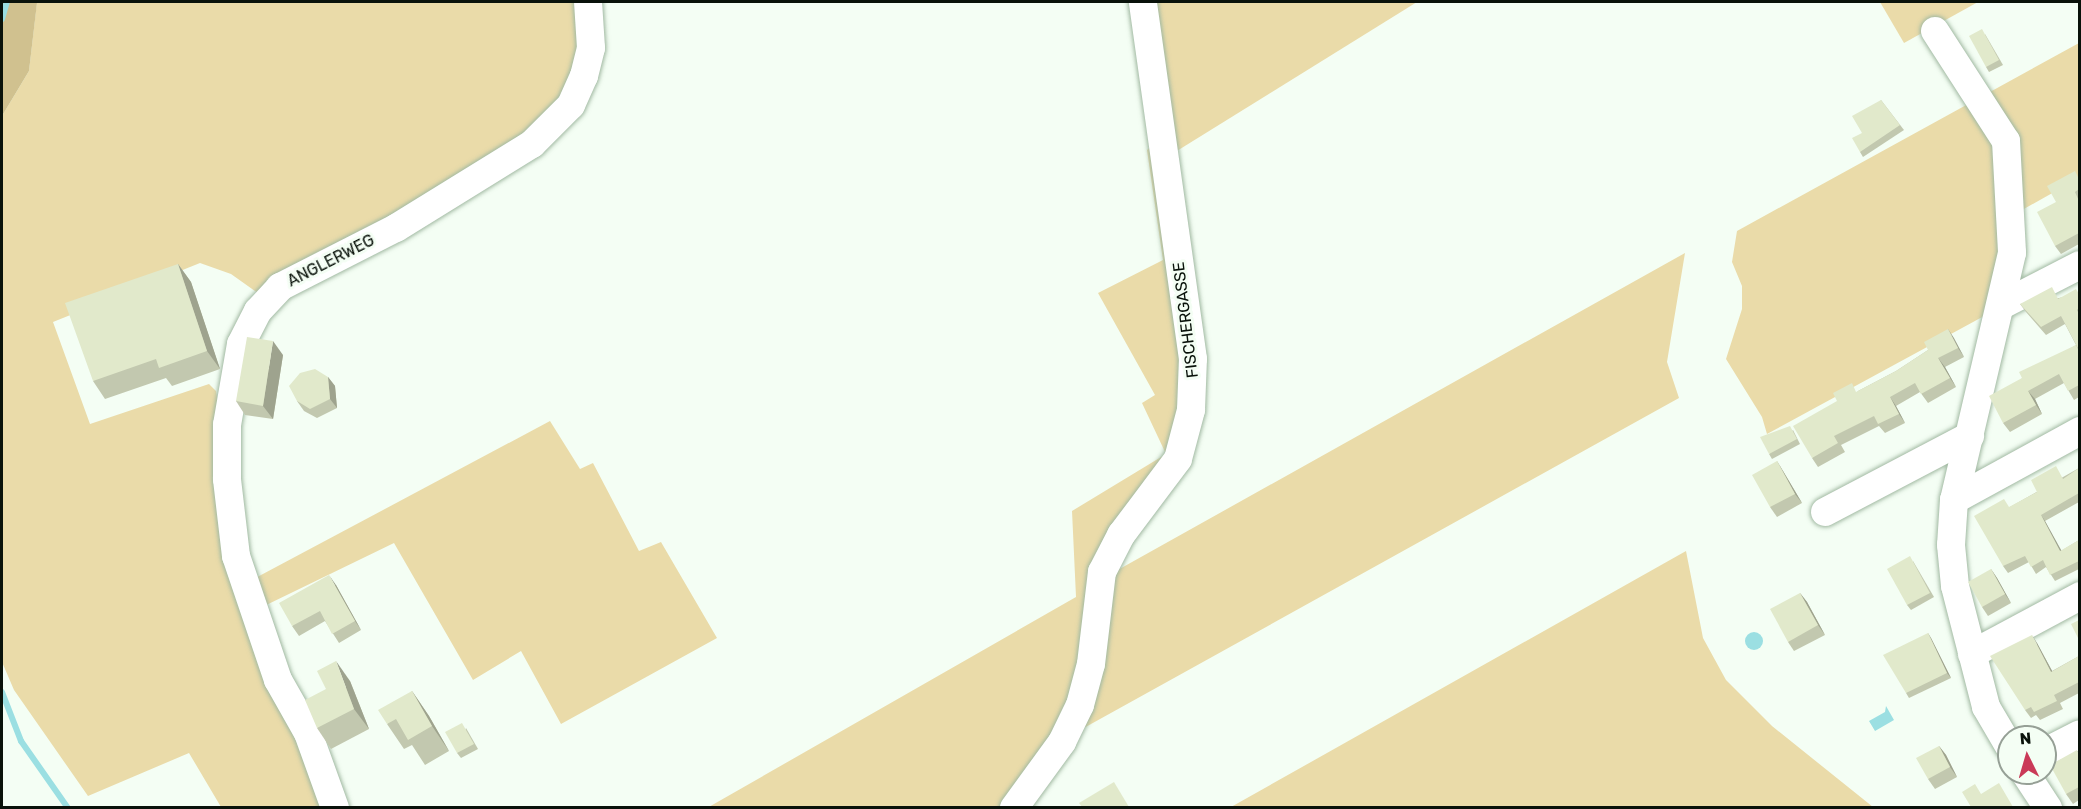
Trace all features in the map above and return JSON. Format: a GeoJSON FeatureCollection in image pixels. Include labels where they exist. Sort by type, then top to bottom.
{"type":"FeatureCollection","features":[{"type":"Feature","properties":{"kind":"street","name":"ANGLERWEG"},"geometry":{"type":"LineString","coordinates":[[335,807],[308,733],[278,680],[236,556],[227,425],[241,344],[258,311],[280,287],[396,228],[532,144],[571,105],[584,76],[591,48],[588,2]]}},
{"type":"Feature","properties":{"kind":"street","name":"FISCHERGASSE"},"geometry":{"type":"LineString","coordinates":[[1014,807],[1062,742],[1080,705],[1091,664],[1102,572],[1121,535],[1178,459],[1191,410],[1193,358],[1143,2]]}},
{"type":"Feature","properties":{"kind":"street"},"geometry":{"type":"LineString","coordinates":[[1935,31],[2006,141],[2013,253],[2004,304],[1954,500],[1955,586],[1986,707],[1997,726]]}},
{"type":"Feature","properties":{"kind":"street"},"geometry":{"type":"LineString","coordinates":[[2004,304],[2079,264]]}},
{"type":"Feature","properties":{"kind":"street"},"geometry":{"type":"LineString","coordinates":[[1954,500],[2079,431]]}},
{"type":"Feature","properties":{"kind":"street"},"geometry":{"type":"LineString","coordinates":[[1825,512],[1970,436]]}},
{"type":"Feature","properties":{"kind":"street"},"geometry":{"type":"LineString","coordinates":[[1972,654],[2079,596]]}},
{"type":"Feature","properties":{"kind":"street"},"geometry":{"type":"LineString","coordinates":[[2057,746],[2079,734]]}},
{"type":"Feature","properties":{"kind":"street"},"geometry":{"type":"LineString","coordinates":[[2033,785],[2048,807]]}},
{"type":"Feature","properties":{"kind":"shaded area"},"geometry":{"type":"Polygon","coordinates":[[[2,2],[37,3],[29,71],[2,116],[2,2]]]}},
{"type":"Feature","properties":{"kind":"shaded area"},"geometry":{"type":"Polygon","coordinates":[[[37,2],[583,2],[582,68],[544,126],[262,296],[231,274],[200,263],[53,322],[90,424],[209,384],[216,391],[248,582],[550,421],[580,469],[593,463],[639,551],[661,542],[717,638],[561,724],[521,651],[473,680],[394,543],[258,609],[329,807],[221,807],[189,753],[88,796],[14,690],[2,662],[2,116],[29,71],[37,2]]]}},
{"type":"Feature","properties":{"kind":"shaded area"},"geometry":{"type":"Polygon","coordinates":[[[1152,2],[1417,2],[1172,154],[1152,2]]]}},
{"type":"Feature","properties":{"kind":"shaded area"},"geometry":{"type":"Polygon","coordinates":[[[1880,2],[1978,2],[1904,43],[1880,2]]]}},
{"type":"Feature","properties":{"kind":"shaded area"},"geometry":{"type":"Polygon","coordinates":[[[2079,43],[2079,178],[2022,210],[1997,309],[1767,434],[1762,417],[1726,359],[1742,309],[1742,286],[1732,262],[1737,231],[2079,43]]]}},
{"type":"Feature","properties":{"kind":"shaded area"},"geometry":{"type":"Polygon","coordinates":[[[1156,142],[1187,373],[1178,437],[1107,576],[1685,253],[1667,362],[1679,398],[1082,729],[1008,807],[707,808],[1076,597],[1072,511],[1166,454],[1142,403],[1155,395],[1098,293],[1163,260],[1147,150],[1156,142]]]}},
{"type":"Feature","properties":{"kind":"shaded area"},"geometry":{"type":"Polygon","coordinates":[[[1686,551],[1703,638],[1726,680],[1772,726],[1873,807],[1231,807],[1686,551]]]}},
{"type":"Feature","properties":{"kind":"water"},"geometry":{"type":"Polygon","coordinates":[[[1754,632],[1762,637],[1763,641],[1758,649],[1754,650],[1746,645],[1745,641],[1750,633],[1754,632]]]}},
{"type":"Feature","properties":{"kind":"water"},"geometry":{"type":"Polygon","coordinates":[[[1886,706],[1894,720],[1875,731],[1869,721],[1885,712],[1886,706]]]}},
{"type":"Feature","properties":{"kind":"building"},"geometry":{"type":"Polygon","coordinates":[[[1982,29],[1999,60],[1986,67],[1969,36],[1982,29]]]}},
{"type":"Feature","properties":{"kind":"building"},"geometry":{"type":"Polygon","coordinates":[[[1881,100],[1900,125],[1860,152],[1852,138],[1862,133],[1852,116],[1881,100]]]}},
{"type":"Feature","properties":{"kind":"building"},"geometry":{"type":"Polygon","coordinates":[[[2075,171],[2079,179],[2079,189],[2075,192],[2079,201],[2079,233],[2055,246],[2037,212],[2056,202],[2047,186],[2075,171]]]}},
{"type":"Feature","properties":{"kind":"building"},"geometry":{"type":"Polygon","coordinates":[[[178,264],[207,351],[159,368],[156,359],[93,381],[65,303],[178,264]]]}},
{"type":"Feature","properties":{"kind":"building"},"geometry":{"type":"Polygon","coordinates":[[[2052,287],[2058,299],[2076,289],[2079,294],[2077,310],[2079,350],[2061,316],[2041,327],[2020,304],[2052,287]]]}},
{"type":"Feature","properties":{"kind":"building"},"geometry":{"type":"Polygon","coordinates":[[[1948,329],[1958,348],[1938,358],[1950,378],[1921,394],[1915,383],[1890,397],[1899,414],[1878,424],[1874,416],[1834,436],[1838,443],[1812,458],[1793,426],[1837,401],[1833,393],[1852,383],[1856,392],[1896,371],[1928,350],[1924,342],[1948,329]]]}},
{"type":"Feature","properties":{"kind":"building"},"geometry":{"type":"Polygon","coordinates":[[[247,337],[273,341],[263,406],[236,401],[247,337]]]}},
{"type":"Feature","properties":{"kind":"building"},"geometry":{"type":"Polygon","coordinates":[[[2076,345],[2079,351],[2079,385],[2068,391],[2059,374],[2028,391],[2036,405],[2003,423],[1989,396],[2022,378],[2019,372],[2076,345]]]}},
{"type":"Feature","properties":{"kind":"building"},"geometry":{"type":"Polygon","coordinates":[[[315,369],[328,377],[330,399],[310,409],[297,401],[289,386],[300,373],[315,369]]]}},
{"type":"Feature","properties":{"kind":"building"},"geometry":{"type":"Polygon","coordinates":[[[1790,426],[1797,439],[1769,454],[1760,437],[1790,426]]]}},
{"type":"Feature","properties":{"kind":"building"},"geometry":{"type":"Polygon","coordinates":[[[1777,461],[1795,494],[1770,507],[1752,475],[1777,461]]]}},
{"type":"Feature","properties":{"kind":"building"},"geometry":{"type":"Polygon","coordinates":[[[2056,466],[2063,479],[2079,468],[2079,493],[2041,515],[2060,551],[2079,540],[2079,561],[2050,575],[2043,560],[2031,567],[2025,556],[2003,566],[1974,516],[2004,499],[2009,507],[2037,492],[2031,480],[2056,466]]]}},
{"type":"Feature","properties":{"kind":"building"},"geometry":{"type":"Polygon","coordinates":[[[1910,556],[1930,593],[1907,605],[1887,569],[1910,556]]]}},
{"type":"Feature","properties":{"kind":"building"},"geometry":{"type":"Polygon","coordinates":[[[1991,569],[2005,594],[1982,607],[1968,582],[1991,569]]]}},
{"type":"Feature","properties":{"kind":"building"},"geometry":{"type":"Polygon","coordinates":[[[329,575],[355,621],[332,634],[320,611],[292,626],[279,603],[329,575]]]}},
{"type":"Feature","properties":{"kind":"building"},"geometry":{"type":"Polygon","coordinates":[[[1800,593],[1818,625],[1788,642],[1770,609],[1800,593]]]}},
{"type":"Feature","properties":{"kind":"building"},"geometry":{"type":"Polygon","coordinates":[[[2079,620],[2079,640],[2071,624],[2079,620]]]}},
{"type":"Feature","properties":{"kind":"building"},"geometry":{"type":"Polygon","coordinates":[[[1928,633],[1947,673],[1906,693],[1883,655],[1928,633]]]}},
{"type":"Feature","properties":{"kind":"building"},"geometry":{"type":"Polygon","coordinates":[[[2032,635],[2051,672],[2079,656],[2079,682],[2054,695],[2057,701],[2034,712],[2031,707],[2025,710],[1990,656],[2032,635]]]}},
{"type":"Feature","properties":{"kind":"building"},"geometry":{"type":"Polygon","coordinates":[[[336,661],[354,709],[317,728],[305,700],[326,689],[317,671],[336,661]]]}},
{"type":"Feature","properties":{"kind":"building"},"geometry":{"type":"Polygon","coordinates":[[[412,691],[432,726],[408,740],[396,719],[387,724],[378,710],[412,691]]]}},
{"type":"Feature","properties":{"kind":"building"},"geometry":{"type":"Polygon","coordinates":[[[462,723],[474,744],[457,753],[445,732],[462,723]]]}},
{"type":"Feature","properties":{"kind":"building"},"geometry":{"type":"Polygon","coordinates":[[[1939,746],[1950,767],[1928,779],[1916,758],[1939,746]]]}},
{"type":"Feature","properties":{"kind":"building"},"geometry":{"type":"Polygon","coordinates":[[[2077,750],[2079,787],[2066,794],[2057,778],[2057,761],[2077,750]]]}},
{"type":"Feature","properties":{"kind":"building"},"geometry":{"type":"Polygon","coordinates":[[[1114,782],[1129,807],[1082,807],[1079,803],[1114,782]]]}},
{"type":"Feature","properties":{"kind":"building"},"geometry":{"type":"Polygon","coordinates":[[[1975,784],[1981,794],[1997,784],[2000,785],[2013,807],[1971,807],[1962,792],[1975,784]]]}},
{"type":"Feature","properties":{"kind":"waterway"},"geometry":{"type":"LineString","coordinates":[[2,19],[7,2]]}},
{"type":"Feature","properties":{"kind":"waterway"},"geometry":{"type":"LineString","coordinates":[[2,692],[21,741],[68,808]]}}]}
